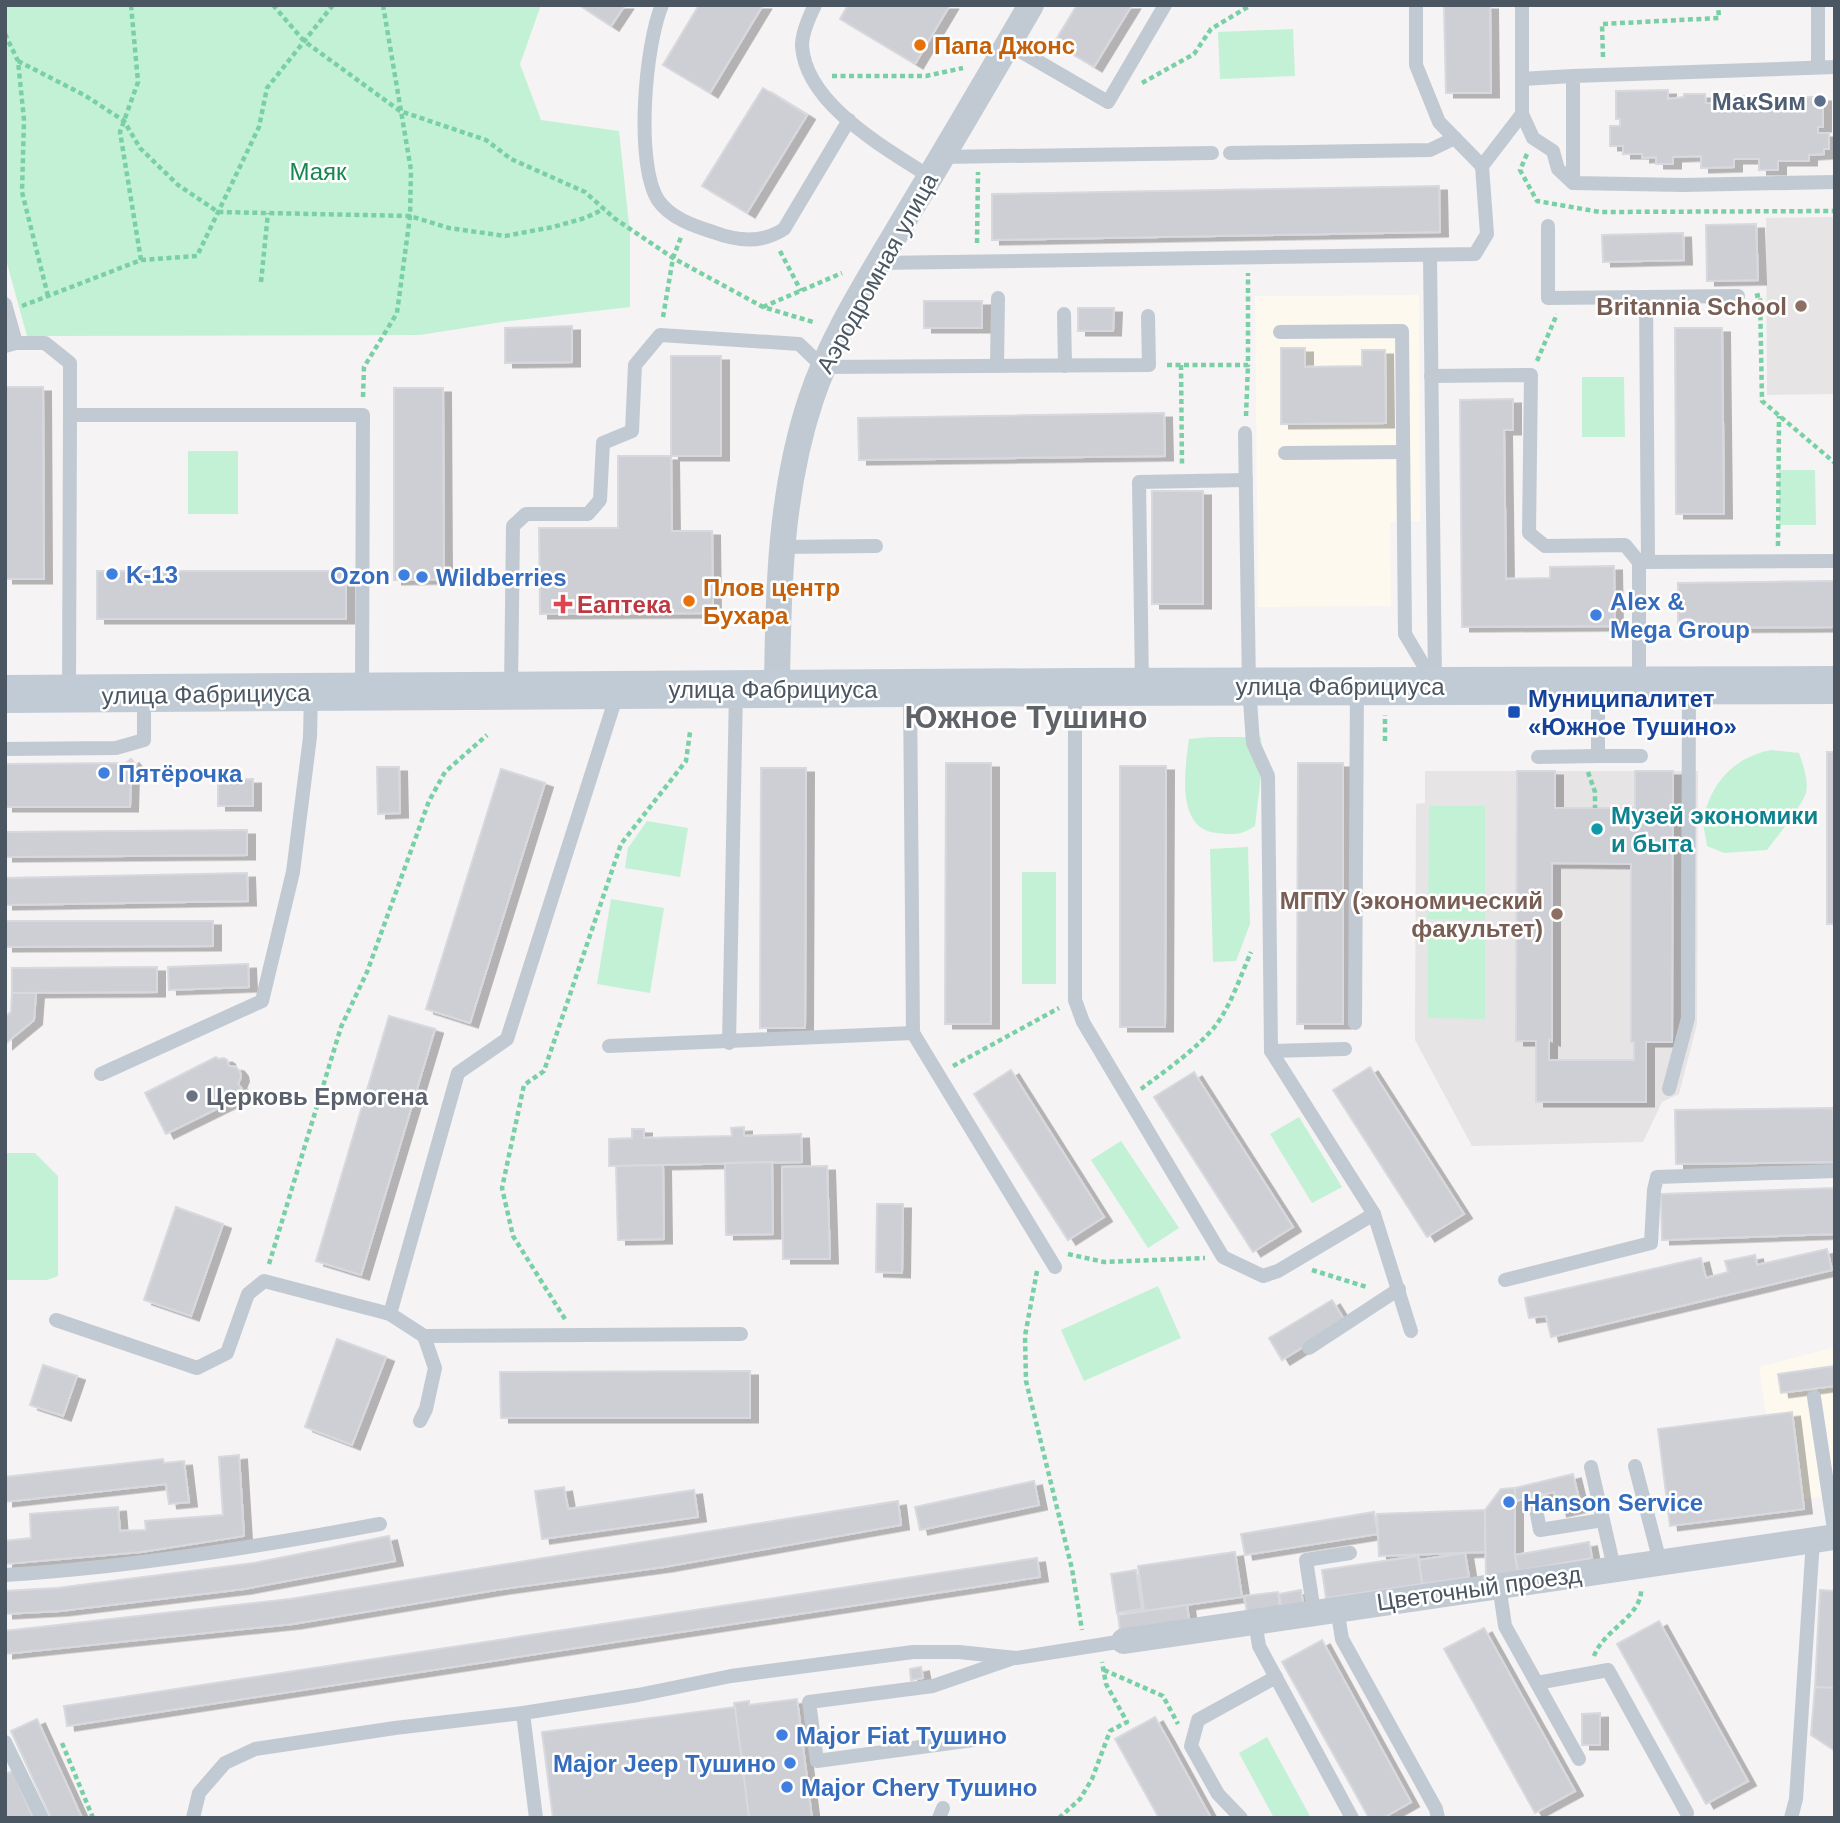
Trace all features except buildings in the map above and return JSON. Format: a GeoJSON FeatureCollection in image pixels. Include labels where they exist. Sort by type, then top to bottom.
{"type":"FeatureCollection","features":[{"type":"Feature","properties":{"kind":"main road","name":"улица Фабрициуса"},"geometry":{"type":"LineString","coordinates":[[5,694],[777,688],[1835,685]]}},
{"type":"Feature","properties":{"kind":"street","name":"Аэродромная улица"},"geometry":{"type":"LineString","coordinates":[[777,688],[782,547],[790,487],[811,401],[823,367],[879,263],[1031,5]]}},
{"type":"Feature","properties":{"kind":"street","name":"Цветочный проезд"},"geometry":{"type":"LineString","coordinates":[[1124,1641],[1827,1538]]}},
{"type":"Feature","properties":{"kind":"lane"},"geometry":{"type":"LineString","coordinates":[[662,5],[650,51],[645,138],[648,176],[659,201],[686,223],[732,239],[748,240],[772,236],[784,229],[849,120]]}},
{"type":"Feature","properties":{"kind":"lane"},"geometry":{"type":"LineString","coordinates":[[815,5],[808,19],[802,45],[809,76],[849,120],[872,139],[936,167],[978,157],[1212,153]]}},
{"type":"Feature","properties":{"kind":"lane"},"geometry":{"type":"LineString","coordinates":[[1008,44],[1108,102],[1165,5]]}},
{"type":"Feature","properties":{"kind":"lane"},"geometry":{"type":"LineString","coordinates":[[879,263],[1475,254],[1488,234],[1482,166],[1439,122],[1416,65],[1416,5]]}},
{"type":"Feature","properties":{"kind":"lane"},"geometry":{"type":"LineString","coordinates":[[1522,5],[1522,114],[1533,138],[1553,151],[1558,169],[1573,183],[1835,182]]}},
{"type":"Feature","properties":{"kind":"lane"},"geometry":{"type":"LineString","coordinates":[[1818,5],[1818,67]]}},
{"type":"Feature","properties":{"kind":"lane"},"geometry":{"type":"LineString","coordinates":[[1522,79],[1835,67]]}},
{"type":"Feature","properties":{"kind":"lane"},"geometry":{"type":"LineString","coordinates":[[1573,76],[1573,183]]}},
{"type":"Feature","properties":{"kind":"lane"},"geometry":{"type":"LineString","coordinates":[[1482,166],[1522,114]]}},
{"type":"Feature","properties":{"kind":"lane"},"geometry":{"type":"LineString","coordinates":[[1230,153],[1430,150],[1455,138]]}},
{"type":"Feature","properties":{"kind":"lane"},"geometry":{"type":"LineString","coordinates":[[1548,226],[1548,298],[1738,296]]}},
{"type":"Feature","properties":{"kind":"lane"},"geometry":{"type":"LineString","coordinates":[[1430,255],[1436,685]]}},
{"type":"Feature","properties":{"kind":"lane"},"geometry":{"type":"LineString","coordinates":[[1639,685],[1644,562],[1646,297]]}},
{"type":"Feature","properties":{"kind":"lane"},"geometry":{"type":"LineString","coordinates":[[997,366],[998,298]]}},
{"type":"Feature","properties":{"kind":"lane"},"geometry":{"type":"LineString","coordinates":[[6,308],[11,344],[45,343],[70,363],[69,695]]}},
{"type":"Feature","properties":{"kind":"lane"},"geometry":{"type":"LineString","coordinates":[[1064,314],[1065,366]]}},
{"type":"Feature","properties":{"kind":"lane"},"geometry":{"type":"LineString","coordinates":[[511,691],[513,526],[526,514],[589,514],[600,500],[603,443],[632,431],[635,365],[660,335],[799,344],[823,367],[1149,365],[1148,316]]}},
{"type":"Feature","properties":{"kind":"lane"},"geometry":{"type":"LineString","coordinates":[[1280,332],[1402,331],[1405,634],[1436,685]]}},
{"type":"Feature","properties":{"kind":"lane"},"geometry":{"type":"LineString","coordinates":[[1432,376],[1531,374],[1530,533],[1545,546],[1625,545],[1644,562],[1835,561]]}},
{"type":"Feature","properties":{"kind":"lane"},"geometry":{"type":"LineString","coordinates":[[69,415],[363,415],[362,691]]}},
{"type":"Feature","properties":{"kind":"lane"},"geometry":{"type":"LineString","coordinates":[[1245,433],[1249,686],[1253,743],[1268,776],[1271,1051],[1374,1214],[1393,1292],[1411,1331]]}},
{"type":"Feature","properties":{"kind":"lane"},"geometry":{"type":"LineString","coordinates":[[1285,453],[1404,452]]}},
{"type":"Feature","properties":{"kind":"lane"},"geometry":{"type":"LineString","coordinates":[[1142,687],[1139,482],[1246,480]]}},
{"type":"Feature","properties":{"kind":"lane"},"geometry":{"type":"LineString","coordinates":[[782,547],[876,547]]}},
{"type":"Feature","properties":{"kind":"lane"},"geometry":{"type":"LineString","coordinates":[[1598,685],[1598,756]]}},
{"type":"Feature","properties":{"kind":"lane"},"geometry":{"type":"LineString","coordinates":[[1669,1090],[1688,1018],[1689,685]]}},
{"type":"Feature","properties":{"kind":"lane"},"geometry":{"type":"LineString","coordinates":[[1355,1023],[1357,686]]}},
{"type":"Feature","properties":{"kind":"lane"},"geometry":{"type":"LineString","coordinates":[[1075,687],[1075,1000],[1083,1022],[1223,1257],[1264,1276],[1374,1214]]}},
{"type":"Feature","properties":{"kind":"lane"},"geometry":{"type":"LineString","coordinates":[[910,688],[913,1033],[1055,1267]]}},
{"type":"Feature","properties":{"kind":"lane"},"geometry":{"type":"LineString","coordinates":[[729,1043],[736,689]]}},
{"type":"Feature","properties":{"kind":"lane"},"geometry":{"type":"LineString","coordinates":[[390,1314],[458,1073],[507,1039],[618,690]]}},
{"type":"Feature","properties":{"kind":"lane"},"geometry":{"type":"LineString","coordinates":[[101,1074],[262,1001],[293,872],[310,737],[311,692]]}},
{"type":"Feature","properties":{"kind":"lane"},"geometry":{"type":"LineString","coordinates":[[5,749],[116,748],[144,740],[144,694]]}},
{"type":"Feature","properties":{"kind":"lane"},"geometry":{"type":"LineString","coordinates":[[1538,757],[1641,756]]}},
{"type":"Feature","properties":{"kind":"lane"},"geometry":{"type":"LineString","coordinates":[[609,1046],[729,1043],[913,1033]]}},
{"type":"Feature","properties":{"kind":"lane"},"geometry":{"type":"LineString","coordinates":[[1271,1051],[1345,1049]]}},
{"type":"Feature","properties":{"kind":"lane"},"geometry":{"type":"LineString","coordinates":[[1505,1280],[1651,1243],[1657,1177],[1835,1171]]}},
{"type":"Feature","properties":{"kind":"lane"},"geometry":{"type":"LineString","coordinates":[[56,1320],[197,1368],[227,1353],[247,1294],[264,1281],[390,1314],[424,1336],[741,1334]]}},
{"type":"Feature","properties":{"kind":"lane"},"geometry":{"type":"LineString","coordinates":[[1309,1348],[1393,1292]]}},
{"type":"Feature","properties":{"kind":"lane"},"geometry":{"type":"LineString","coordinates":[[421,1420],[435,1368],[424,1336]]}},
{"type":"Feature","properties":{"kind":"lane"},"geometry":{"type":"LineString","coordinates":[[1791,1818],[1796,1798],[1827,1538],[1814,1397]]}},
{"type":"Feature","properties":{"kind":"lane"},"geometry":{"type":"LineString","coordinates":[[1635,1466],[1660,1562]]}},
{"type":"Feature","properties":{"kind":"lane"},"geometry":{"type":"LineString","coordinates":[[1591,1467],[1614,1568]]}},
{"type":"Feature","properties":{"kind":"lane"},"geometry":{"type":"LineString","coordinates":[[1536,1509],[1540,1530],[1603,1520]]}},
{"type":"Feature","properties":{"kind":"lane"},"geometry":{"type":"LineString","coordinates":[[5,1575],[71,1571],[238,1550],[380,1524]]}},
{"type":"Feature","properties":{"kind":"lane"},"geometry":{"type":"LineString","coordinates":[[1350,1553],[1306,1560],[1326,1610],[1436,1809],[1438,1818]]}},
{"type":"Feature","properties":{"kind":"lane"},"geometry":{"type":"LineString","coordinates":[[1499,1585],[1505,1626],[1579,1759]]}},
{"type":"Feature","properties":{"kind":"lane"},"geometry":{"type":"LineString","coordinates":[[1255,1621],[1259,1646],[1352,1818]]}},
{"type":"Feature","properties":{"kind":"lane"},"geometry":{"type":"LineString","coordinates":[[973,1740],[817,1761],[809,1703],[933,1686],[1016,1658],[1124,1641]]}},
{"type":"Feature","properties":{"kind":"lane"},"geometry":{"type":"LineString","coordinates":[[192,1818],[199,1793],[225,1763],[255,1749],[395,1728],[523,1713],[638,1695],[731,1676],[913,1652],[959,1652],[1016,1658]]}},
{"type":"Feature","properties":{"kind":"lane"},"geometry":{"type":"LineString","coordinates":[[1537,1683],[1608,1670],[1687,1813]]}},
{"type":"Feature","properties":{"kind":"lane"},"geometry":{"type":"LineString","coordinates":[[1241,1818],[1218,1794],[1191,1746],[1198,1720],[1276,1677]]}},
{"type":"Feature","properties":{"kind":"lane"},"geometry":{"type":"LineString","coordinates":[[523,1713],[536,1818]]}},
{"type":"Feature","properties":{"kind":"lane"},"geometry":{"type":"LineString","coordinates":[[5,1742],[42,1818]]}},
{"type":"Feature","properties":{"kind":"path"},"geometry":{"type":"LineString","coordinates":[[131,5],[138,82],[120,132],[141,260]]}},
{"type":"Feature","properties":{"kind":"path"},"geometry":{"type":"LineString","coordinates":[[273,5],[304,41],[400,111],[486,140],[511,159],[585,192],[614,218],[673,258],[763,307],[813,322]]}},
{"type":"Feature","properties":{"kind":"path"},"geometry":{"type":"LineString","coordinates":[[6,308],[48,296],[141,260],[197,256],[259,127],[267,88],[333,5]]}},
{"type":"Feature","properties":{"kind":"path"},"geometry":{"type":"LineString","coordinates":[[363,415],[364,367],[397,313],[410,216],[411,170],[383,5]]}},
{"type":"Feature","properties":{"kind":"path"},"geometry":{"type":"LineString","coordinates":[[1108,102],[1194,54],[1212,29],[1251,5]]}},
{"type":"Feature","properties":{"kind":"path"},"geometry":{"type":"LineString","coordinates":[[1604,74],[1602,24],[1719,18],[1718,5]]}},
{"type":"Feature","properties":{"kind":"path"},"geometry":{"type":"LineString","coordinates":[[5,33],[18,61],[24,120],[22,192],[48,296]]}},
{"type":"Feature","properties":{"kind":"path"},"geometry":{"type":"LineString","coordinates":[[18,61],[86,96],[124,121],[140,148],[169,176],[218,212],[410,216],[449,228],[505,236],[553,227],[585,218],[604,209]]}},
{"type":"Feature","properties":{"kind":"path"},"geometry":{"type":"LineString","coordinates":[[809,76],[915,77],[963,68]]}},
{"type":"Feature","properties":{"kind":"path"},"geometry":{"type":"LineString","coordinates":[[977,262],[978,157]]}},
{"type":"Feature","properties":{"kind":"path"},"geometry":{"type":"LineString","coordinates":[[261,282],[268,213]]}},
{"type":"Feature","properties":{"kind":"path"},"geometry":{"type":"LineString","coordinates":[[772,236],[801,291]]}},
{"type":"Feature","properties":{"kind":"path"},"geometry":{"type":"LineString","coordinates":[[660,335],[673,258]]}},
{"type":"Feature","properties":{"kind":"path"},"geometry":{"type":"LineString","coordinates":[[1245,433],[1248,258]]}},
{"type":"Feature","properties":{"kind":"path"},"geometry":{"type":"LineString","coordinates":[[763,307],[842,273]]}},
{"type":"Feature","properties":{"kind":"path"},"geometry":{"type":"LineString","coordinates":[[1738,296],[1760,296],[1762,401],[1835,463]]}},
{"type":"Feature","properties":{"kind":"path"},"geometry":{"type":"LineString","coordinates":[[1540,353],[1563,298]]}},
{"type":"Feature","properties":{"kind":"path"},"geometry":{"type":"LineString","coordinates":[[1149,365],[1248,365]]}},
{"type":"Feature","properties":{"kind":"path"},"geometry":{"type":"LineString","coordinates":[[1181,365],[1182,481]]}},
{"type":"Feature","properties":{"kind":"path"},"geometry":{"type":"LineString","coordinates":[[1778,542],[1779,416]]}},
{"type":"Feature","properties":{"kind":"path"},"geometry":{"type":"LineString","coordinates":[[1385,714],[1385,741]]}},
{"type":"Feature","properties":{"kind":"path"},"geometry":{"type":"LineString","coordinates":[[575,1335],[513,1236],[502,1188],[524,1084],[544,1071],[621,844],[686,761],[691,732]]}},
{"type":"Feature","properties":{"kind":"path"},"geometry":{"type":"LineString","coordinates":[[264,1281],[341,1027],[367,971],[429,801],[445,772],[487,735]]}},
{"type":"Feature","properties":{"kind":"path"},"geometry":{"type":"LineString","coordinates":[[1588,771],[1595,792],[1595,808]]}},
{"type":"Feature","properties":{"kind":"path"},"geometry":{"type":"LineString","coordinates":[[1129,1099],[1185,1055],[1213,1028],[1230,1001],[1254,946],[1271,932]]}},
{"type":"Feature","properties":{"kind":"path"},"geometry":{"type":"LineString","coordinates":[[938,1074],[1075,1000]]}},
{"type":"Feature","properties":{"kind":"path"},"geometry":{"type":"LineString","coordinates":[[1084,1647],[1072,1569],[1026,1381],[1025,1336],[1042,1246],[1093,1262],[1223,1257]]}},
{"type":"Feature","properties":{"kind":"path"},"geometry":{"type":"LineString","coordinates":[[1287,1265],[1393,1292]]}},
{"type":"Feature","properties":{"kind":"path"},"geometry":{"type":"LineString","coordinates":[[1593,1673],[1594,1654],[1602,1640],[1634,1612],[1641,1596],[1640,1580]]}},
{"type":"Feature","properties":{"kind":"path"},"geometry":{"type":"LineString","coordinates":[[1059,1818],[1080,1799],[1092,1779],[1110,1731],[1127,1722],[1106,1684],[1101,1659]]}},
{"type":"Feature","properties":{"kind":"path"},"geometry":{"type":"LineString","coordinates":[[1103,1670],[1163,1696],[1191,1746]]}},
{"type":"Feature","properties":{"kind":"path"},"geometry":{"type":"LineString","coordinates":[[62,1743],[93,1818]]}},
{"type":"Feature","properties":{"kind":"shaded area","name":"Britannia School"},"geometry":{"type":"Polygon","coordinates":[[[1835,217],[1835,394],[1767,395],[1766,218],[1835,217]]]}},
{"type":"Feature","properties":{"kind":"shaded area"},"geometry":{"type":"Polygon","coordinates":[[[1419,295],[1420,521],[1390,522],[1391,606],[1258,607],[1255,296],[1419,295]]]}},
{"type":"Feature","properties":{"kind":"shaded area","name":"МГПУ (экономический факультет)"},"geometry":{"type":"Polygon","coordinates":[[[1425,771],[1698,771],[1697,1024],[1679,1094],[1662,1102],[1643,1142],[1472,1146],[1415,1040],[1416,804],[1425,803],[1425,771]]]}},
{"type":"Feature","properties":{"kind":"shaded area"},"geometry":{"type":"Polygon","coordinates":[[[1835,1347],[1835,1495],[1803,1500],[1792,1412],[1766,1415],[1759,1367],[1835,1347]]]}},
{"type":"Feature","properties":{"kind":"green space","name":"Маяк"},"geometry":{"type":"Polygon","coordinates":[[[5,5],[541,5],[520,64],[541,120],[619,131],[630,234],[630,307],[420,335],[27,336],[5,256],[5,5]]]}},
{"type":"Feature","properties":{"kind":"green space"},"geometry":{"type":"Polygon","coordinates":[[[1293,29],[1295,76],[1220,79],[1218,32],[1293,29]]]}},
{"type":"Feature","properties":{"kind":"green space"},"geometry":{"type":"Polygon","coordinates":[[[1582,377],[1624,377],[1625,437],[1582,437],[1582,377]]]}},
{"type":"Feature","properties":{"kind":"green space"},"geometry":{"type":"Polygon","coordinates":[[[188,451],[238,451],[238,514],[188,514],[188,451]]]}},
{"type":"Feature","properties":{"kind":"green space"},"geometry":{"type":"Polygon","coordinates":[[[1779,470],[1815,470],[1816,525],[1779,525],[1779,470]]]}},
{"type":"Feature","properties":{"kind":"green space"},"geometry":{"type":"Polygon","coordinates":[[[1261,737],[1261,770],[1255,826],[1242,833],[1223,834],[1204,829],[1195,821],[1189,810],[1185,781],[1189,739],[1261,737]]]}},
{"type":"Feature","properties":{"kind":"green space"},"geometry":{"type":"Polygon","coordinates":[[[1771,750],[1799,753],[1807,789],[1794,814],[1767,850],[1724,853],[1707,846],[1703,817],[1718,783],[1741,762],[1771,750]]]}},
{"type":"Feature","properties":{"kind":"green space"},"geometry":{"type":"Polygon","coordinates":[[[1429,806],[1485,806],[1485,920],[1428,919],[1429,806]]]}},
{"type":"Feature","properties":{"kind":"green space"},"geometry":{"type":"Polygon","coordinates":[[[647,821],[688,828],[680,877],[625,868],[628,848],[647,821]]]}},
{"type":"Feature","properties":{"kind":"green space"},"geometry":{"type":"Polygon","coordinates":[[[1248,847],[1250,924],[1236,961],[1213,962],[1210,849],[1248,847]]]}},
{"type":"Feature","properties":{"kind":"green space"},"geometry":{"type":"Polygon","coordinates":[[[1022,872],[1056,872],[1056,984],[1022,984],[1022,872]]]}},
{"type":"Feature","properties":{"kind":"green space"},"geometry":{"type":"Polygon","coordinates":[[[611,899],[664,908],[650,993],[597,984],[611,899]]]}},
{"type":"Feature","properties":{"kind":"green space"},"geometry":{"type":"Polygon","coordinates":[[[1428,928],[1485,928],[1485,1019],[1428,1018],[1428,928]]]}},
{"type":"Feature","properties":{"kind":"green space"},"geometry":{"type":"Polygon","coordinates":[[[1299,1117],[1342,1187],[1312,1203],[1270,1134],[1299,1117]]]}},
{"type":"Feature","properties":{"kind":"green space"},"geometry":{"type":"Polygon","coordinates":[[[1121,1141],[1179,1228],[1148,1248],[1091,1160],[1121,1141]]]}},
{"type":"Feature","properties":{"kind":"green space"},"geometry":{"type":"Polygon","coordinates":[[[5,1153],[35,1153],[58,1176],[58,1276],[47,1280],[5,1280],[5,1153]]]}},
{"type":"Feature","properties":{"kind":"green space"},"geometry":{"type":"Polygon","coordinates":[[[1158,1286],[1181,1338],[1084,1381],[1061,1330],[1158,1286]]]}},
{"type":"Feature","properties":{"kind":"green space"},"geometry":{"type":"Polygon","coordinates":[[[1267,1737],[1311,1818],[1274,1818],[1239,1753],[1267,1737]]]}},
{"type":"Feature","properties":{"kind":"place","name":"Папа Джонс"},"geometry":{"type":"Point","coordinates":[920,45]}},
{"type":"Feature","properties":{"kind":"place","name":"МакSим"},"geometry":{"type":"Point","coordinates":[1820,101]}},
{"type":"Feature","properties":{"kind":"place","name":"Britannia School"},"geometry":{"type":"Point","coordinates":[1801,306]}},
{"type":"Feature","properties":{"kind":"place","name":"K-13"},"geometry":{"type":"Point","coordinates":[112,574]}},
{"type":"Feature","properties":{"kind":"place","name":"Ozon"},"geometry":{"type":"Point","coordinates":[404,575]}},
{"type":"Feature","properties":{"kind":"place","name":"Wildberries"},"geometry":{"type":"Point","coordinates":[422,577]}},
{"type":"Feature","properties":{"kind":"place","name":"Плов центр Бухара"},"geometry":{"type":"Point","coordinates":[689,601]}},
{"type":"Feature","properties":{"kind":"place","name":"Еаптека"},"geometry":{"type":"Point","coordinates":[563,604]}},
{"type":"Feature","properties":{"kind":"place","name":"Alex & Mega Group"},"geometry":{"type":"Point","coordinates":[1596,615]}},
{"type":"Feature","properties":{"kind":"place","name":"Муниципалитет «Южное Тушино»"},"geometry":{"type":"Point","coordinates":[1514,712]}},
{"type":"Feature","properties":{"kind":"place","name":"Пятёрочка"},"geometry":{"type":"Point","coordinates":[104,773]}},
{"type":"Feature","properties":{"kind":"place","name":"Музей экономики и быта"},"geometry":{"type":"Point","coordinates":[1597,829]}},
{"type":"Feature","properties":{"kind":"place","name":"МГПУ (экономический факультет)"},"geometry":{"type":"Point","coordinates":[1557,914]}},
{"type":"Feature","properties":{"kind":"place","name":"Церковь Ермогена"},"geometry":{"type":"Point","coordinates":[192,1096]}},
{"type":"Feature","properties":{"kind":"place","name":"Hanson Service"},"geometry":{"type":"Point","coordinates":[1509,1502]}},
{"type":"Feature","properties":{"kind":"place","name":"Major Fiat Тушино"},"geometry":{"type":"Point","coordinates":[782,1735]}},
{"type":"Feature","properties":{"kind":"place","name":"Major Jeep Тушино"},"geometry":{"type":"Point","coordinates":[790,1763]}},
{"type":"Feature","properties":{"kind":"place","name":"Major Chery Тушино"},"geometry":{"type":"Point","coordinates":[787,1787]}},
{"type":"Feature","properties":{"kind":"district","name":"Южное Тушино"},"geometry":{"type":"Point","coordinates":[1026,717]}}]}
